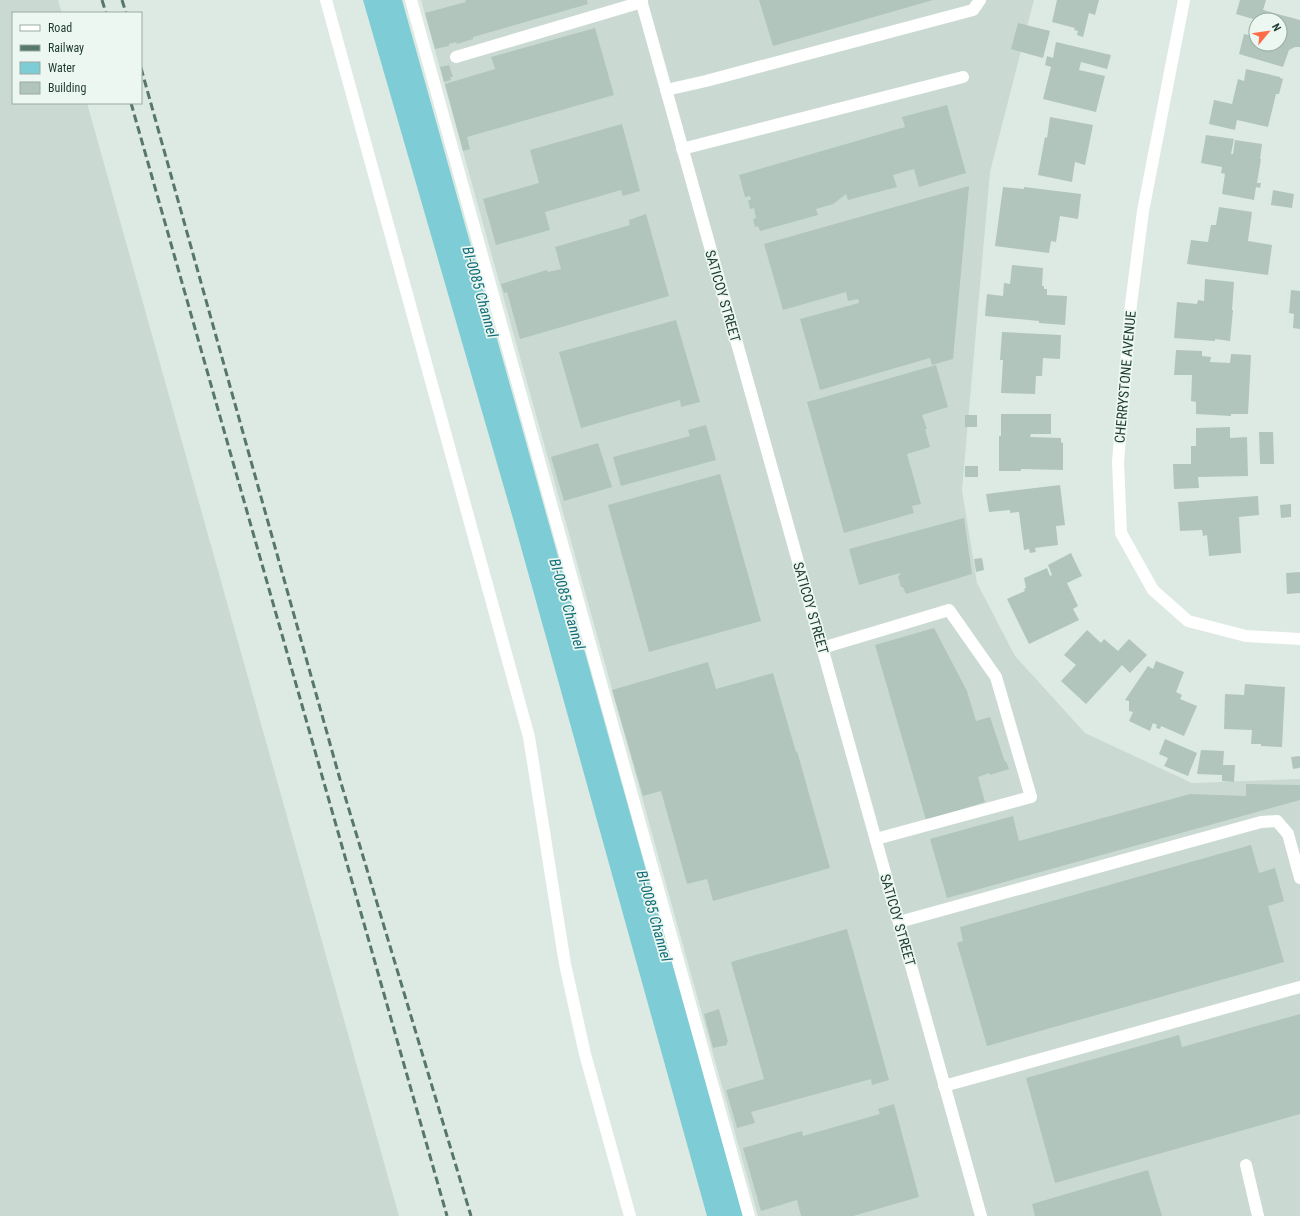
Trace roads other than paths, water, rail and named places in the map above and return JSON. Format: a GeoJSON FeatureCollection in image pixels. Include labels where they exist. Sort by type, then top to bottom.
{"type":"FeatureCollection","features":[{"type":"Feature","properties":{"kind":"street"},"geometry":{"type":"LineString","coordinates":[[326,0],[529,737],[565,964],[585,1054],[630,1216]]}},
{"type":"Feature","properties":{"kind":"street"},"geometry":{"type":"LineString","coordinates":[[411,0],[749,1216]]}},
{"type":"Feature","properties":{"kind":"street"},"geometry":{"type":"LineString","coordinates":[[666,90],[706,81],[973,10],[980,0]]}},
{"type":"Feature","properties":{"kind":"street","name":"CHERRYSTONE AVENUE"},"geometry":{"type":"LineString","coordinates":[[1184,0],[1143,211],[1130,304],[1118,462],[1121,533],[1153,590],[1188,621],[1246,636],[1300,638]]}},
{"type":"Feature","properties":{"kind":"street"},"geometry":{"type":"LineString","coordinates":[[456,57],[641,1]]}},
{"type":"Feature","properties":{"kind":"street","name":"SATICOY STREET"},"geometry":{"type":"LineString","coordinates":[[641,1],[981,1216]]}},
{"type":"Feature","properties":{"kind":"street"},"geometry":{"type":"LineString","coordinates":[[682,149],[963,77]]}},
{"type":"Feature","properties":{"kind":"street"},"geometry":{"type":"LineString","coordinates":[[822,648],[949,610],[996,677],[1031,797],[876,839]]}},
{"type":"Feature","properties":{"kind":"street"},"geometry":{"type":"LineString","coordinates":[[899,922],[1261,822],[1277,821],[1288,834],[1300,878]]}},
{"type":"Feature","properties":{"kind":"street"},"geometry":{"type":"LineString","coordinates":[[944,1086],[1300,987]]}},
{"type":"Feature","properties":{"kind":"street"},"geometry":{"type":"LineString","coordinates":[[1246,1165],[1258,1216]]}},
{"type":"Feature","properties":{"kind":"water","name":"BI-0085 Channel"},"geometry":{"type":"Polygon","coordinates":[[[363,0],[402,0],[743,1216],[707,1216],[514,522],[363,0]]]}},
{"type":"Feature","properties":{"kind":"railway"},"geometry":{"type":"LineString","coordinates":[[102,0],[106,12]]}},
{"type":"Feature","properties":{"kind":"railway"},"geometry":{"type":"LineString","coordinates":[[122,0],[126,12]]}},
{"type":"Feature","properties":{"kind":"railway"},"geometry":{"type":"LineString","coordinates":[[142,72],[341,783],[471,1216]]}},
{"type":"Feature","properties":{"kind":"railway"},"geometry":{"type":"LineString","coordinates":[[131,104],[447,1216]]}}]}
